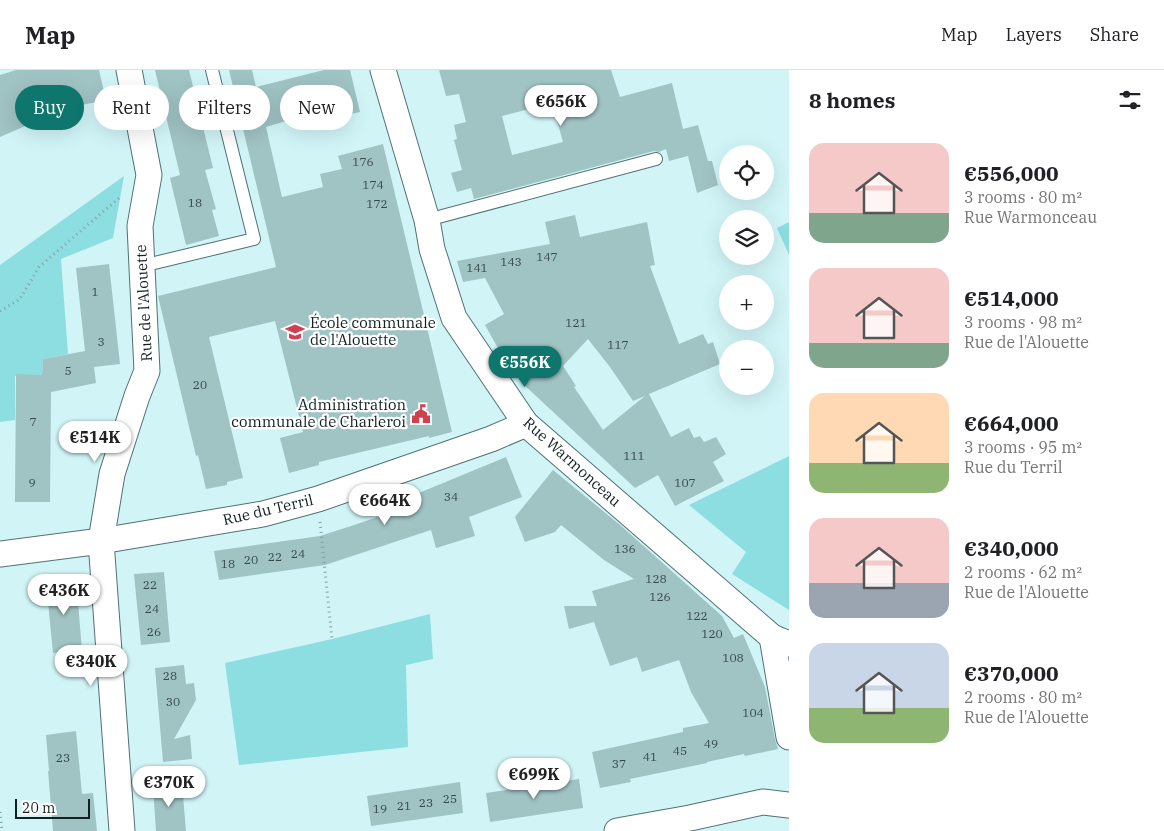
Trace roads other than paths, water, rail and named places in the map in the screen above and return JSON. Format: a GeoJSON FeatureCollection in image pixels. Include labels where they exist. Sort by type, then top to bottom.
{"type":"FeatureCollection","features":[{"type":"Feature","properties":{"kind":"street","name":"Rue de l'Alouette"},"geometry":{"type":"LineString","coordinates":[[122,831],[101,541],[112,474],[147,371],[140,226],[149,175],[129,70]]}},
{"type":"Feature","properties":{"kind":"street","name":"Rue Warmonceau"},"geometry":{"type":"LineString","coordinates":[[383,70],[427,220],[432,249],[454,318],[526,424],[780,640],[789,737]]}},
{"type":"Feature","properties":{"kind":"street","name":"Rue du Terril"},"geometry":{"type":"LineString","coordinates":[[0,554],[101,541],[263,514],[318,499],[491,440],[526,424]]}},
{"type":"Feature","properties":{"kind":"street"},"geometry":{"type":"LineString","coordinates":[[617,831],[763,802],[789,805]]}},
{"type":"Feature","properties":{"kind":"lane"},"geometry":{"type":"LineString","coordinates":[[142,266],[254,239],[212,70]]}},
{"type":"Feature","properties":{"kind":"lane"},"geometry":{"type":"LineString","coordinates":[[427,220],[656,160]]}},
{"type":"Feature","properties":{"kind":"place","name":"École communale de l'Alouette"},"geometry":{"type":"Point","coordinates":[295,332]}},
{"type":"Feature","properties":{"kind":"place","name":"Administration communale de Charleroi"},"geometry":{"type":"Point","coordinates":[421,414]}}]}
